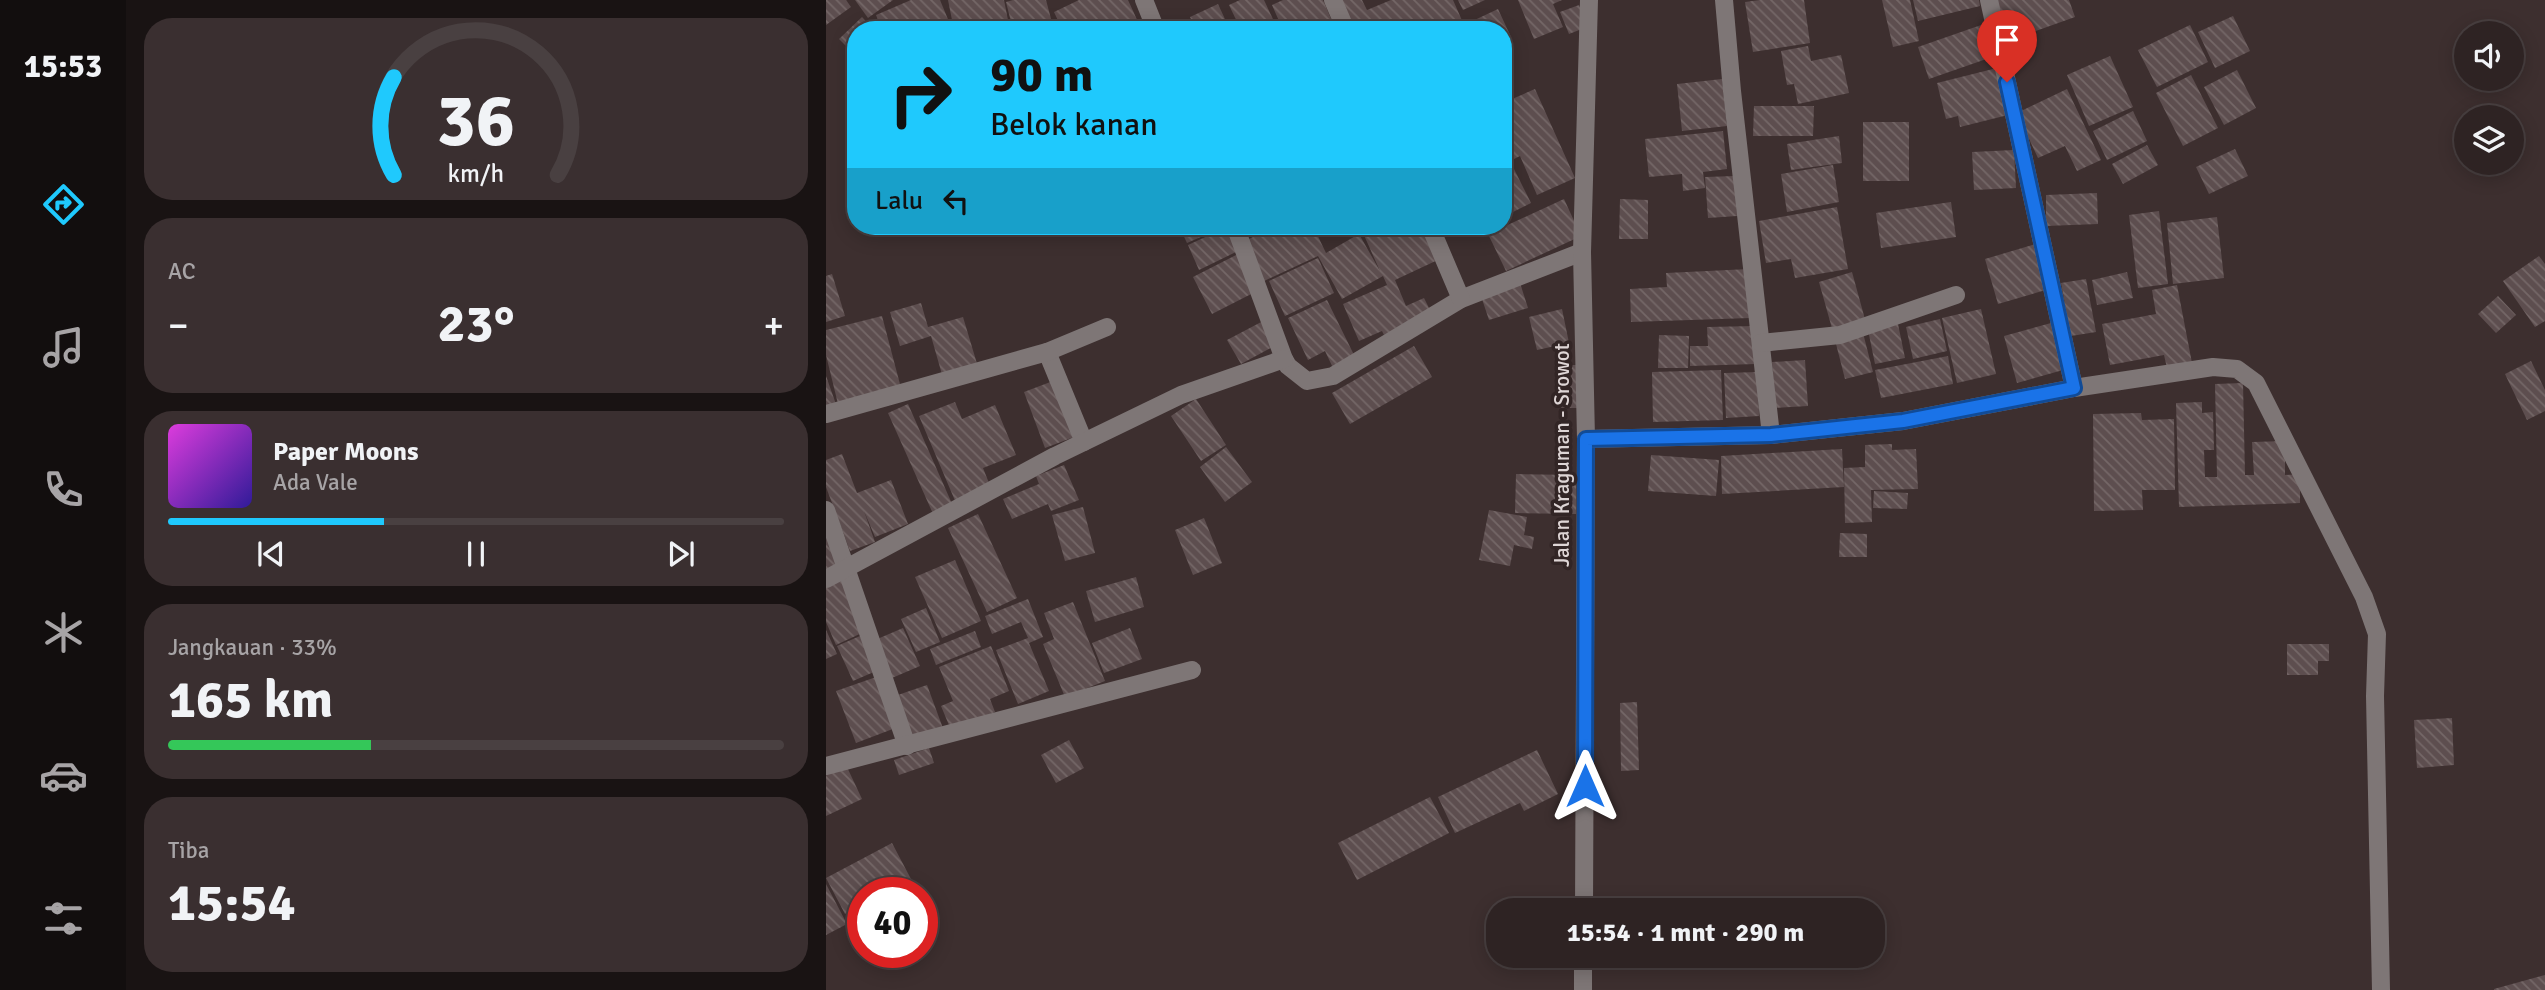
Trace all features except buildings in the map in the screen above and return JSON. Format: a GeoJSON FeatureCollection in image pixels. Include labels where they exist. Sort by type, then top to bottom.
{"type":"FeatureCollection","features":[{"type":"Feature","properties":{"kind":"street"},"geometry":{"type":"LineString","coordinates":[[1144,0],[1152,21]]}},
{"type":"Feature","properties":{"kind":"street"},"geometry":{"type":"LineString","coordinates":[[1333,0],[1342,21]]}},
{"type":"Feature","properties":{"kind":"street","name":"Jalan Kraguman - Srowot"},"geometry":{"type":"LineString","coordinates":[[1584,898],[1586,439],[1582,252],[1590,0]]}},
{"type":"Feature","properties":{"kind":"street"},"geometry":{"type":"LineString","coordinates":[[1724,0],[1771,435]]}},
{"type":"Feature","properties":{"kind":"street"},"geometry":{"type":"LineString","coordinates":[[1989,0],[2074,388]]}},
{"type":"Feature","properties":{"kind":"street"},"geometry":{"type":"LineString","coordinates":[[1238,235],[1284,359],[1288,366],[1307,381],[1333,376],[1461,299],[1582,252]]}},
{"type":"Feature","properties":{"kind":"street"},"geometry":{"type":"LineString","coordinates":[[1434,235],[1461,299]]}},
{"type":"Feature","properties":{"kind":"street"},"geometry":{"type":"LineString","coordinates":[[1761,343],[1840,335],[1956,295]]}},
{"type":"Feature","properties":{"kind":"street"},"geometry":{"type":"LineString","coordinates":[[826,414],[1047,352],[1107,327]]}},
{"type":"Feature","properties":{"kind":"street"},"geometry":{"type":"LineString","coordinates":[[1047,352],[1084,442]]}},
{"type":"Feature","properties":{"kind":"street"},"geometry":{"type":"LineString","coordinates":[[826,579],[1084,442],[1181,395],[1284,359]]}},
{"type":"Feature","properties":{"kind":"street"},"geometry":{"type":"LineString","coordinates":[[1586,439],[1771,435],[1903,421],[2074,388],[2213,367],[2237,369],[2256,383],[2364,597],[2376,634],[2381,990]]}},
{"type":"Feature","properties":{"kind":"street"},"geometry":{"type":"LineString","coordinates":[[826,510],[907,746]]}},
{"type":"Feature","properties":{"kind":"street"},"geometry":{"type":"LineString","coordinates":[[826,765],[1192,670]]}},
{"type":"Feature","properties":{"kind":"street"},"geometry":{"type":"LineString","coordinates":[[1583,968],[1583,990]]}},
{"type":"Feature","properties":{"kind":"route"},"geometry":{"type":"LineString","coordinates":[[1585,786],[1586,439],[1771,435],[1877,424],[2074,388],[2007,82]]}}]}
